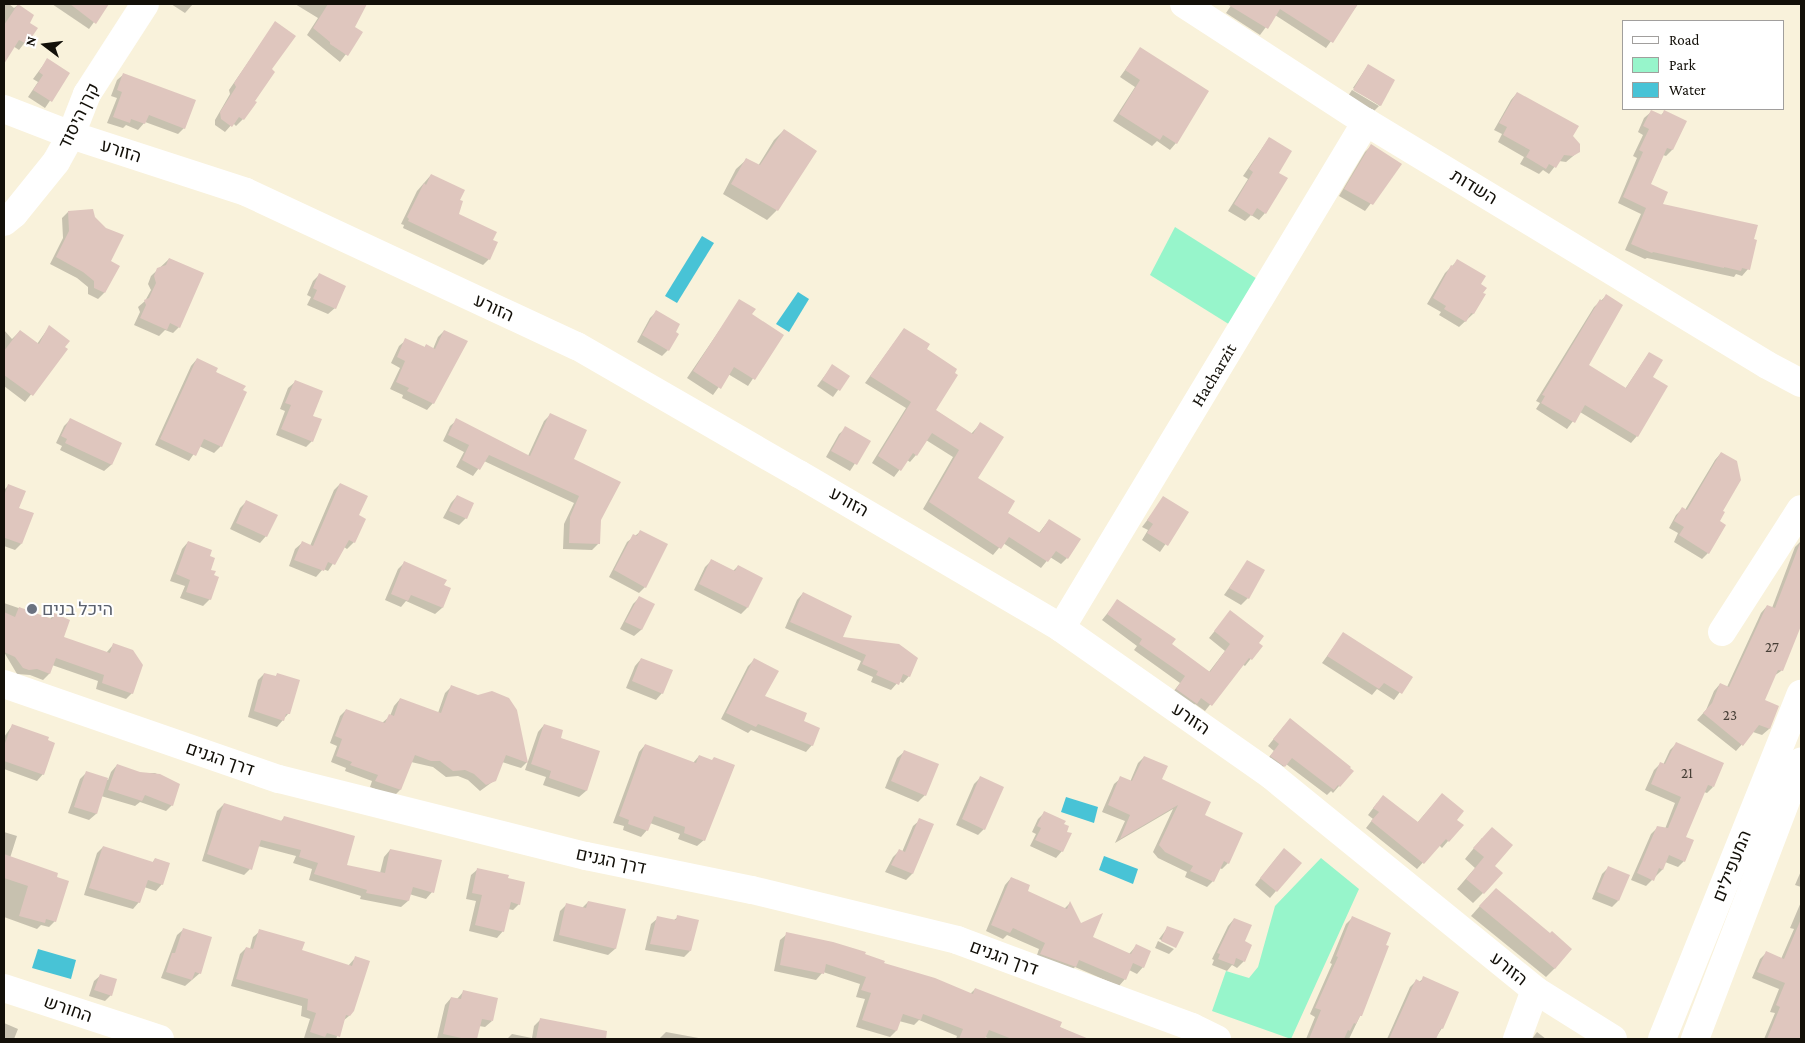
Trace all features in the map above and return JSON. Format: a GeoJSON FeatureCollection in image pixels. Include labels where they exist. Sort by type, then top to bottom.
{"type":"FeatureCollection","features":[{"type":"Feature","properties":{"kind":"street","name":"קרן היסוד"},"geometry":{"type":"LineString","coordinates":[[4,222],[14,214],[56,162],[71,135],[87,94],[145,4]]}},
{"type":"Feature","properties":{"kind":"street","name":"השדות"},"geometry":{"type":"LineString","coordinates":[[1184,4],[1366,122],[1767,365],[1801,383]]}},
{"type":"Feature","properties":{"kind":"street","name":"הזורע"},"geometry":{"type":"LineString","coordinates":[[4,109],[71,135],[246,192],[577,346],[876,518],[1062,628],[1272,776],[1535,990],[1612,1039]]}},
{"type":"Feature","properties":{"kind":"street","name":"Hacharzit"},"geometry":{"type":"LineString","coordinates":[[1062,628],[1366,122]]}},
{"type":"Feature","properties":{"kind":"street","name":"השדות"},"geometry":{"type":"LineString","coordinates":[[1767,365],[1801,368]]}},
{"type":"Feature","properties":{"kind":"street"},"geometry":{"type":"LineString","coordinates":[[1722,632],[1801,509]]}},
{"type":"Feature","properties":{"kind":"street","name":"דרך הגנים"},"geometry":{"type":"LineString","coordinates":[[4,684],[279,779],[586,856],[752,890],[957,940],[1192,1027],[1218,1039]]}},
{"type":"Feature","properties":{"kind":"street","name":"המעפילים"},"geometry":{"type":"LineString","coordinates":[[1662,1039],[1801,694]]}},
{"type":"Feature","properties":{"kind":"street","name":"המעפילים"},"geometry":{"type":"LineString","coordinates":[[1694,1039],[1801,762]]}},
{"type":"Feature","properties":{"kind":"street","name":"החורש"},"geometry":{"type":"LineString","coordinates":[[4,988],[160,1039]]}},
{"type":"Feature","properties":{"kind":"street"},"geometry":{"type":"LineString","coordinates":[[1517,1039],[1535,990]]}},
{"type":"Feature","properties":{"kind":"green space"},"geometry":{"type":"Polygon","coordinates":[[[1175,227],[1262,282],[1235,328],[1150,275],[1175,227]]]}},
{"type":"Feature","properties":{"kind":"green space"},"geometry":{"type":"Polygon","coordinates":[[[1321,858],[1359,889],[1291,1039],[1212,1011],[1226,971],[1249,978],[1258,967],[1275,906],[1321,858]]]}},
{"type":"Feature","properties":{"kind":"water"},"geometry":{"type":"Polygon","coordinates":[[[702,236],[714,243],[677,303],[665,296],[702,236]]]}},
{"type":"Feature","properties":{"kind":"water"},"geometry":{"type":"Polygon","coordinates":[[[798,292],[809,299],[789,332],[776,324],[798,292]]]}},
{"type":"Feature","properties":{"kind":"water"},"geometry":{"type":"Polygon","coordinates":[[[1066,797],[1098,807],[1094,823],[1061,812],[1066,797]]]}},
{"type":"Feature","properties":{"kind":"water"},"geometry":{"type":"Polygon","coordinates":[[[1104,856],[1138,869],[1133,884],[1099,870],[1104,856]]]}},
{"type":"Feature","properties":{"kind":"water"},"geometry":{"type":"Polygon","coordinates":[[[38,949],[76,960],[71,979],[32,968],[38,949]]]}},
{"type":"Feature","properties":{"kind":"building"},"geometry":{"type":"Polygon","coordinates":[[[18,4],[34,15],[30,23],[38,28],[27,44],[19,40],[4,64],[4,25],[18,4]]]}},
{"type":"Feature","properties":{"kind":"building"},"geometry":{"type":"Polygon","coordinates":[[[70,4],[109,4],[96,24],[70,4]]]}},
{"type":"Feature","properties":{"kind":"building"},"geometry":{"type":"Polygon","coordinates":[[[328,4],[367,4],[355,27],[363,32],[348,56],[330,44],[313,28],[328,4]]]}},
{"type":"Feature","properties":{"kind":"building"},"geometry":{"type":"Polygon","coordinates":[[[1227,4],[1358,4],[1333,43],[1280,9],[1268,29],[1227,4]]]}},
{"type":"Feature","properties":{"kind":"building"},"geometry":{"type":"Polygon","coordinates":[[[275,21],[296,36],[272,69],[275,72],[255,101],[257,102],[244,120],[239,117],[232,127],[221,119],[220,112],[236,87],[234,83],[275,21]]]}},
{"type":"Feature","properties":{"kind":"building"},"geometry":{"type":"Polygon","coordinates":[[[1140,47],[1209,91],[1177,144],[1163,135],[1160,140],[1119,114],[1140,80],[1125,70],[1140,47]]]}},
{"type":"Feature","properties":{"kind":"building"},"geometry":{"type":"Polygon","coordinates":[[[47,58],[70,73],[52,102],[33,90],[43,75],[39,72],[47,58]]]}},
{"type":"Feature","properties":{"kind":"building"},"geometry":{"type":"Polygon","coordinates":[[[1368,64],[1395,80],[1381,106],[1353,90],[1368,64]]]}},
{"type":"Feature","properties":{"kind":"building"},"geometry":{"type":"Polygon","coordinates":[[[123,73],[196,100],[185,129],[149,115],[145,124],[131,119],[130,123],[113,117],[122,92],[117,90],[123,73]]]}},
{"type":"Feature","properties":{"kind":"building"},"geometry":{"type":"Polygon","coordinates":[[[1517,92],[1579,126],[1573,136],[1580,144],[1580,152],[1573,156],[1564,155],[1556,168],[1549,164],[1546,169],[1526,157],[1530,150],[1503,135],[1507,127],[1499,123],[1517,92]]]}},
{"type":"Feature","properties":{"kind":"building"},"geometry":{"type":"Polygon","coordinates":[[[1651,110],[1662,115],[1664,110],[1687,121],[1673,150],[1667,148],[1651,184],[1668,192],[1663,204],[1758,225],[1754,239],[1757,240],[1750,270],[1742,268],[1741,271],[1652,253],[1631,244],[1646,208],[1623,197],[1643,152],[1639,150],[1649,129],[1643,126],[1651,110]]]}},
{"type":"Feature","properties":{"kind":"building"},"geometry":{"type":"Polygon","coordinates":[[[784,129],[817,151],[778,211],[731,184],[746,158],[760,165],[784,129]]]}},
{"type":"Feature","properties":{"kind":"building"},"geometry":{"type":"Polygon","coordinates":[[[1269,137],[1292,151],[1279,173],[1288,178],[1266,214],[1257,208],[1252,216],[1234,204],[1253,172],[1249,169],[1269,137]]]}},
{"type":"Feature","properties":{"kind":"building"},"geometry":{"type":"Polygon","coordinates":[[[1371,144],[1402,164],[1373,205],[1344,189],[1371,144]]]}},
{"type":"Feature","properties":{"kind":"building"},"geometry":{"type":"Polygon","coordinates":[[[431,174],[465,190],[460,200],[463,201],[459,214],[497,232],[493,240],[498,242],[490,260],[408,221],[407,217],[424,183],[426,185],[431,174]]]}},
{"type":"Feature","properties":{"kind":"building"},"geometry":{"type":"Polygon","coordinates":[[[93,209],[95,217],[106,228],[124,235],[111,261],[120,266],[105,293],[94,288],[94,281],[83,272],[56,257],[69,231],[68,211],[93,209]]]}},
{"type":"Feature","properties":{"kind":"building"},"geometry":{"type":"Polygon","coordinates":[[[169,258],[204,273],[180,328],[170,323],[167,330],[140,318],[146,305],[144,300],[149,298],[156,283],[154,276],[157,268],[166,265],[169,258]]]}},
{"type":"Feature","properties":{"kind":"building"},"geometry":{"type":"Polygon","coordinates":[[[1457,259],[1486,276],[1481,284],[1487,288],[1483,293],[1486,294],[1474,314],[1471,313],[1466,322],[1444,309],[1446,306],[1433,298],[1451,265],[1453,266],[1457,259]]]}},
{"type":"Feature","properties":{"kind":"building"},"geometry":{"type":"Polygon","coordinates":[[[319,273],[346,286],[336,309],[313,299],[317,290],[313,288],[319,273]]]}},
{"type":"Feature","properties":{"kind":"building"},"geometry":{"type":"Polygon","coordinates":[[[1606,294],[1623,305],[1589,365],[1626,388],[1649,352],[1663,360],[1653,377],[1668,386],[1638,437],[1585,405],[1575,423],[1541,403],[1545,396],[1542,395],[1600,299],[1602,301],[1606,294]]]}},
{"type":"Feature","properties":{"kind":"building"},"geometry":{"type":"Polygon","coordinates":[[[739,299],[756,309],[752,314],[784,335],[755,380],[734,367],[721,389],[693,371],[739,299]]]}},
{"type":"Feature","properties":{"kind":"building"},"geometry":{"type":"Polygon","coordinates":[[[656,310],[680,324],[676,332],[679,334],[669,351],[642,335],[656,310]]]}},
{"type":"Feature","properties":{"kind":"building"},"geometry":{"type":"Polygon","coordinates":[[[49,325],[70,341],[65,347],[68,349],[33,396],[4,375],[4,351],[20,330],[39,344],[49,325]]]}},
{"type":"Feature","properties":{"kind":"building"},"geometry":{"type":"Polygon","coordinates":[[[904,328],[930,344],[927,349],[957,369],[955,373],[958,375],[936,410],[973,434],[980,422],[1004,437],[978,478],[1015,501],[1008,513],[1040,533],[1049,519],[1081,539],[1068,559],[1056,551],[1048,562],[1009,537],[1001,549],[929,502],[959,450],[932,433],[917,456],[913,453],[901,471],[878,456],[911,402],[870,376],[904,328]]]}},
{"type":"Feature","properties":{"kind":"building"},"geometry":{"type":"Polygon","coordinates":[[[444,330],[468,341],[434,404],[407,391],[409,388],[396,382],[405,361],[397,357],[405,338],[425,347],[426,344],[435,349],[444,330]]]}},
{"type":"Feature","properties":{"kind":"building"},"geometry":{"type":"Polygon","coordinates":[[[197,358],[218,368],[216,372],[246,386],[243,390],[247,392],[222,447],[204,439],[196,456],[160,439],[197,358]]]}},
{"type":"Feature","properties":{"kind":"building"},"geometry":{"type":"Polygon","coordinates":[[[832,364],[850,376],[840,391],[822,380],[832,364]]]}},
{"type":"Feature","properties":{"kind":"building"},"geometry":{"type":"Polygon","coordinates":[[[295,380],[323,391],[313,416],[322,419],[313,442],[281,429],[291,405],[285,403],[295,380]]]}},
{"type":"Feature","properties":{"kind":"building"},"geometry":{"type":"Polygon","coordinates":[[[550,413],[587,430],[574,459],[621,482],[601,520],[600,544],[569,543],[570,517],[579,496],[489,455],[480,470],[462,460],[469,445],[448,435],[456,418],[530,456],[550,413]]]}},
{"type":"Feature","properties":{"kind":"building"},"geometry":{"type":"Polygon","coordinates":[[[70,418],[122,443],[112,465],[65,443],[67,439],[61,436],[70,418]]]}},
{"type":"Feature","properties":{"kind":"building"},"geometry":{"type":"Polygon","coordinates":[[[845,426],[871,441],[857,465],[831,451],[845,426]]]}},
{"type":"Feature","properties":{"kind":"building"},"geometry":{"type":"Polygon","coordinates":[[[1721,452],[1737,461],[1741,480],[1723,511],[1725,512],[1720,521],[1726,525],[1709,554],[1679,535],[1684,527],[1674,521],[1682,507],[1687,510],[1721,452]]]}},
{"type":"Feature","properties":{"kind":"building"},"geometry":{"type":"Polygon","coordinates":[[[340,483],[368,496],[359,515],[366,519],[355,543],[349,540],[335,565],[328,562],[324,571],[294,560],[302,541],[313,546],[340,483]]]}},
{"type":"Feature","properties":{"kind":"building"},"geometry":{"type":"Polygon","coordinates":[[[8,484],[26,491],[19,508],[34,513],[22,544],[5,538],[4,541],[4,496],[8,484]]]}},
{"type":"Feature","properties":{"kind":"building"},"geometry":{"type":"Polygon","coordinates":[[[457,495],[474,503],[467,519],[449,511],[457,495]]]}},
{"type":"Feature","properties":{"kind":"building"},"geometry":{"type":"Polygon","coordinates":[[[1163,496],[1189,512],[1168,546],[1147,533],[1153,524],[1147,520],[1163,496]]]}},
{"type":"Feature","properties":{"kind":"building"},"geometry":{"type":"Polygon","coordinates":[[[246,500],[278,515],[267,537],[236,523],[246,500]]]}},
{"type":"Feature","properties":{"kind":"building"},"geometry":{"type":"Polygon","coordinates":[[[640,530],[668,544],[646,588],[614,570],[633,534],[637,536],[640,530]]]}},
{"type":"Feature","properties":{"kind":"building"},"geometry":{"type":"Polygon","coordinates":[[[188,541],[212,550],[210,556],[215,558],[211,570],[216,571],[214,575],[219,577],[211,600],[186,592],[190,580],[176,574],[188,541]]]}},
{"type":"Feature","properties":{"kind":"building"},"geometry":{"type":"Polygon","coordinates":[[[1800,543],[1801,626],[1783,671],[1778,670],[1765,700],[1779,706],[1770,729],[1759,725],[1743,746],[1703,713],[1712,703],[1720,683],[1729,687],[1767,605],[1775,608],[1800,543]]]}},
{"type":"Feature","properties":{"kind":"building"},"geometry":{"type":"Polygon","coordinates":[[[711,559],[735,571],[738,565],[763,578],[748,608],[699,584],[711,559]]]}},
{"type":"Feature","properties":{"kind":"building"},"geometry":{"type":"Polygon","coordinates":[[[1247,560],[1265,570],[1249,599],[1229,588],[1247,560]]]}},
{"type":"Feature","properties":{"kind":"building"},"geometry":{"type":"Polygon","coordinates":[[[404,561],[447,580],[444,585],[451,588],[443,608],[411,595],[408,601],[391,594],[404,561]]]}},
{"type":"Feature","properties":{"kind":"building"},"geometry":{"type":"Polygon","coordinates":[[[803,592],[852,616],[843,637],[899,644],[918,658],[910,677],[903,674],[899,685],[876,675],[878,671],[862,664],[866,655],[790,622],[803,592]]]}},
{"type":"Feature","properties":{"kind":"building"},"geometry":{"type":"Polygon","coordinates":[[[639,596],[655,604],[642,630],[625,622],[639,596]]]}},
{"type":"Feature","properties":{"kind":"building"},"geometry":{"type":"Polygon","coordinates":[[[1117,599],[1176,639],[1172,644],[1210,672],[1230,644],[1214,631],[1230,610],[1264,636],[1259,643],[1263,646],[1252,660],[1249,658],[1212,706],[1201,698],[1197,704],[1176,689],[1185,676],[1139,644],[1142,639],[1107,614],[1117,599]]]}},
{"type":"Feature","properties":{"kind":"building"},"geometry":{"type":"Polygon","coordinates":[[[19,607],[52,619],[54,613],[70,620],[64,637],[110,653],[113,643],[133,650],[143,665],[133,694],[102,683],[104,675],[56,658],[50,674],[37,669],[29,670],[23,668],[15,657],[4,652],[4,612],[15,617],[19,607]]]}},
{"type":"Feature","properties":{"kind":"building"},"geometry":{"type":"Polygon","coordinates":[[[1343,632],[1413,677],[1402,694],[1384,683],[1379,689],[1327,656],[1343,632]]]}},
{"type":"Feature","properties":{"kind":"building"},"geometry":{"type":"Polygon","coordinates":[[[641,658],[673,670],[663,694],[632,681],[641,658]]]}},
{"type":"Feature","properties":{"kind":"building"},"geometry":{"type":"Polygon","coordinates":[[[754,658],[779,671],[765,696],[807,713],[804,721],[820,728],[813,746],[758,724],[756,727],[726,713],[754,658]]]}},
{"type":"Feature","properties":{"kind":"building"},"geometry":{"type":"Polygon","coordinates":[[[264,673],[276,676],[277,673],[300,680],[290,714],[286,714],[284,721],[254,711],[264,673]]]}},
{"type":"Feature","properties":{"kind":"building"},"geometry":{"type":"Polygon","coordinates":[[[451,685],[478,695],[492,691],[509,698],[517,710],[528,763],[506,755],[496,781],[486,785],[474,774],[465,770],[453,771],[440,761],[431,761],[415,755],[401,790],[375,781],[378,775],[350,765],[352,762],[336,756],[342,739],[335,736],[346,709],[385,723],[389,714],[394,716],[400,698],[441,713],[451,685]]]}},
{"type":"Feature","properties":{"kind":"building"},"geometry":{"type":"Polygon","coordinates":[[[1290,718],[1354,771],[1340,787],[1338,785],[1334,790],[1292,758],[1285,767],[1270,756],[1279,744],[1273,739],[1290,718]]]}},
{"type":"Feature","properties":{"kind":"building"},"geometry":{"type":"Polygon","coordinates":[[[12,724],[49,737],[48,740],[55,743],[44,775],[4,761],[4,746],[12,724]]]}},
{"type":"Feature","properties":{"kind":"building"},"geometry":{"type":"Polygon","coordinates":[[[544,724],[563,730],[561,738],[600,751],[587,791],[549,778],[551,771],[531,764],[544,724]]]}},
{"type":"Feature","properties":{"kind":"building"},"geometry":{"type":"Polygon","coordinates":[[[1676,742],[1724,763],[1714,787],[1708,785],[1686,837],[1694,840],[1685,862],[1669,855],[1663,870],[1659,868],[1654,881],[1637,873],[1657,826],[1668,828],[1681,797],[1651,784],[1660,762],[1665,764],[1676,742]]]}},
{"type":"Feature","properties":{"kind":"building"},"geometry":{"type":"Polygon","coordinates":[[[645,744],[696,763],[699,755],[712,760],[714,757],[735,765],[705,841],[684,833],[685,827],[654,816],[648,831],[628,824],[629,820],[619,816],[645,744]]]}},
{"type":"Feature","properties":{"kind":"building"},"geometry":{"type":"Polygon","coordinates":[[[904,750],[939,764],[926,796],[891,781],[904,750]]]}},
{"type":"Feature","properties":{"kind":"building"},"geometry":{"type":"Polygon","coordinates":[[[1144,756],[1168,766],[1162,779],[1211,802],[1205,815],[1243,833],[1229,864],[1224,861],[1214,882],[1190,871],[1193,866],[1165,852],[1159,845],[1178,805],[1120,839],[1130,815],[1108,805],[1120,776],[1132,781],[1144,756]]]}},
{"type":"Feature","properties":{"kind":"building"},"geometry":{"type":"Polygon","coordinates":[[[117,764],[140,772],[160,774],[180,784],[173,806],[145,795],[142,801],[108,790],[117,764]]]}},
{"type":"Feature","properties":{"kind":"building"},"geometry":{"type":"Polygon","coordinates":[[[86,771],[108,778],[97,814],[74,807],[86,771]]]}},
{"type":"Feature","properties":{"kind":"building"},"geometry":{"type":"Polygon","coordinates":[[[980,776],[1004,787],[985,830],[962,819],[980,776]]]}},
{"type":"Feature","properties":{"kind":"building"},"geometry":{"type":"Polygon","coordinates":[[[1442,793],[1464,811],[1457,820],[1464,825],[1449,842],[1446,839],[1424,864],[1371,821],[1379,812],[1373,808],[1383,795],[1418,822],[1442,793]]]}},
{"type":"Feature","properties":{"kind":"building"},"geometry":{"type":"Polygon","coordinates":[[[224,803],[282,821],[284,816],[355,836],[347,865],[385,873],[390,849],[442,860],[434,893],[413,887],[409,901],[366,893],[367,890],[314,874],[318,863],[299,857],[301,850],[261,840],[252,870],[207,854],[224,803]]]}},
{"type":"Feature","properties":{"kind":"building"},"geometry":{"type":"Polygon","coordinates":[[[1044,811],[1066,821],[1064,824],[1069,826],[1067,832],[1072,833],[1063,852],[1035,840],[1041,828],[1037,826],[1044,811]]]}},
{"type":"Feature","properties":{"kind":"building"},"geometry":{"type":"Polygon","coordinates":[[[919,818],[934,824],[913,874],[891,865],[899,849],[905,852],[919,818]]]}},
{"type":"Feature","properties":{"kind":"building"},"geometry":{"type":"Polygon","coordinates":[[[1492,827],[1513,845],[1495,866],[1503,873],[1484,894],[1466,879],[1484,857],[1473,848],[1492,827]]]}},
{"type":"Feature","properties":{"kind":"building"},"geometry":{"type":"Polygon","coordinates":[[[103,846],[153,862],[155,858],[170,863],[163,885],[148,880],[140,903],[89,888],[103,846]]]}},
{"type":"Feature","properties":{"kind":"building"},"geometry":{"type":"Polygon","coordinates":[[[1284,848],[1302,863],[1277,892],[1260,878],[1284,848]]]}},
{"type":"Feature","properties":{"kind":"building"},"geometry":{"type":"Polygon","coordinates":[[[4,854],[58,873],[57,877],[69,881],[56,922],[46,919],[45,923],[19,916],[28,886],[4,878],[4,854]]]}},
{"type":"Feature","properties":{"kind":"building"},"geometry":{"type":"Polygon","coordinates":[[[1608,866],[1630,875],[1619,901],[1597,892],[1608,866]]]}},
{"type":"Feature","properties":{"kind":"building"},"geometry":{"type":"Polygon","coordinates":[[[477,868],[509,875],[508,878],[525,882],[520,905],[511,902],[504,932],[475,925],[482,895],[472,893],[477,868]]]}},
{"type":"Feature","properties":{"kind":"building"},"geometry":{"type":"Polygon","coordinates":[[[1011,877],[1030,885],[1028,891],[1067,909],[1070,901],[1081,923],[1103,913],[1093,937],[1131,954],[1136,944],[1151,951],[1144,968],[1133,963],[1126,980],[1079,960],[1076,967],[1040,954],[1045,943],[1013,928],[1010,933],[991,925],[1011,877]]]}},
{"type":"Feature","properties":{"kind":"building"},"geometry":{"type":"Polygon","coordinates":[[[1496,888],[1550,933],[1552,931],[1572,949],[1555,969],[1479,906],[1496,888]]]}},
{"type":"Feature","properties":{"kind":"building"},"geometry":{"type":"Polygon","coordinates":[[[588,901],[626,909],[616,949],[559,935],[566,903],[586,908],[588,901]]]}},
{"type":"Feature","properties":{"kind":"building"},"geometry":{"type":"Polygon","coordinates":[[[677,915],[699,920],[691,951],[650,944],[657,916],[676,920],[677,915]]]}},
{"type":"Feature","properties":{"kind":"building"},"geometry":{"type":"Polygon","coordinates":[[[1352,916],[1391,933],[1386,945],[1389,946],[1362,1016],[1360,1016],[1356,1024],[1354,1023],[1350,1031],[1348,1030],[1344,1039],[1309,1039],[1321,1010],[1315,1008],[1338,957],[1336,956],[1352,916]]]}},
{"type":"Feature","properties":{"kind":"building"},"geometry":{"type":"Polygon","coordinates":[[[1234,918],[1252,925],[1245,941],[1252,945],[1245,962],[1236,958],[1234,965],[1218,959],[1220,954],[1217,953],[1234,918]]]}},
{"type":"Feature","properties":{"kind":"building"},"geometry":{"type":"Polygon","coordinates":[[[1801,919],[1801,1039],[1767,1039],[1780,1007],[1776,1005],[1785,983],[1757,972],[1766,951],[1784,959],[1801,919]]]}},
{"type":"Feature","properties":{"kind":"building"},"geometry":{"type":"Polygon","coordinates":[[[1167,926],[1184,932],[1176,948],[1161,941],[1167,926]]]}},
{"type":"Feature","properties":{"kind":"building"},"geometry":{"type":"Polygon","coordinates":[[[183,928],[212,937],[201,974],[195,972],[192,980],[166,972],[172,953],[175,953],[183,928]]]}},
{"type":"Feature","properties":{"kind":"building"},"geometry":{"type":"Polygon","coordinates":[[[259,929],[305,942],[302,950],[352,966],[355,956],[370,961],[354,1011],[350,1016],[346,1015],[340,1037],[327,1033],[325,1037],[310,1032],[316,1013],[307,1010],[308,999],[236,979],[246,947],[253,949],[259,929]]]}},
{"type":"Feature","properties":{"kind":"building"},"geometry":{"type":"Polygon","coordinates":[[[786,932],[833,942],[866,952],[865,954],[885,961],[884,963],[935,978],[973,994],[975,988],[1062,1022],[1060,1027],[1089,1039],[1012,1039],[989,1030],[985,1039],[959,1039],[963,1029],[923,1014],[921,1020],[903,1014],[897,1031],[862,1020],[871,993],[861,990],[866,977],[826,964],[824,974],[780,965],[786,932]]]}},
{"type":"Feature","properties":{"kind":"building"},"geometry":{"type":"Polygon","coordinates":[[[100,974],[117,979],[112,996],[94,990],[100,974]]]}},
{"type":"Feature","properties":{"kind":"building"},"geometry":{"type":"Polygon","coordinates":[[[1423,976],[1459,992],[1443,1029],[1441,1028],[1436,1039],[1389,1039],[1416,979],[1421,982],[1423,976]]]}},
{"type":"Feature","properties":{"kind":"building"},"geometry":{"type":"Polygon","coordinates":[[[463,990],[498,998],[493,1021],[482,1019],[477,1039],[466,1039],[443,1034],[451,997],[461,999],[463,990]]]}},
{"type":"Feature","properties":{"kind":"building"},"geometry":{"type":"Polygon","coordinates":[[[540,1018],[607,1031],[606,1039],[536,1039],[540,1018]]]}},
{"type":"Feature","properties":{"kind":"place","name":"היכל בנים"},"geometry":{"type":"Point","coordinates":[32,609]}}]}
